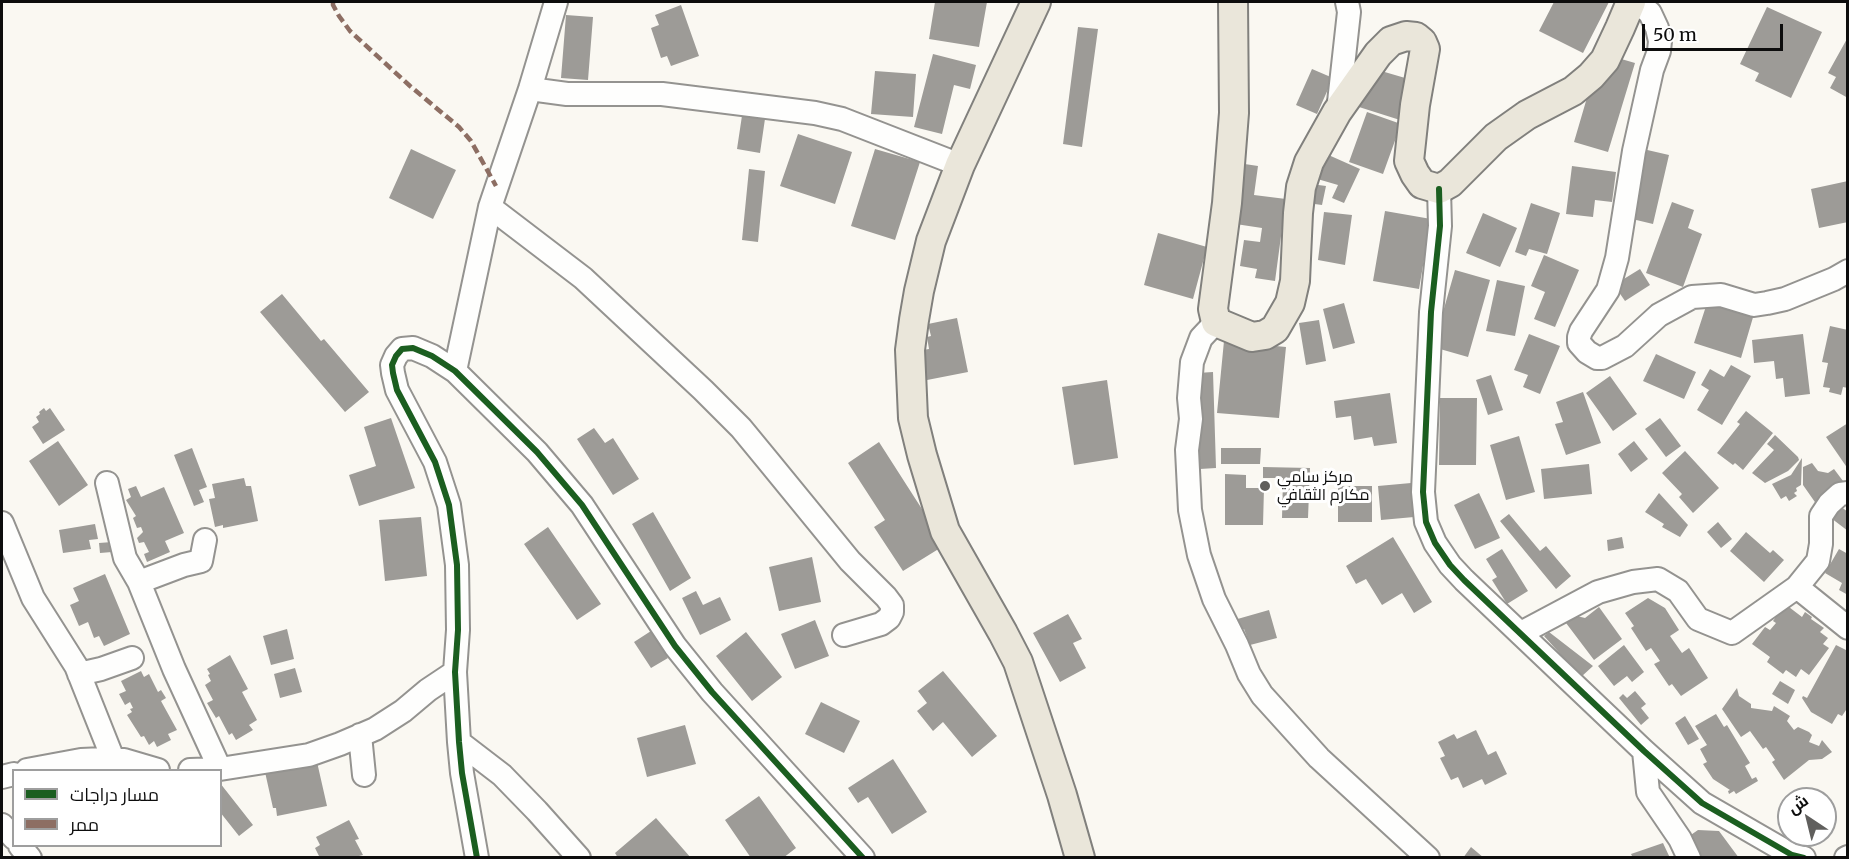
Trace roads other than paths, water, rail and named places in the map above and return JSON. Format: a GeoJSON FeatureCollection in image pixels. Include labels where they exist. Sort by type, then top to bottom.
{"type":"FeatureCollection","features":[{"type":"Feature","properties":{"kind":"main road"},"geometry":{"type":"LineString","coordinates":[[1036,2],[960,165],[932,241],[919,291],[910,350],[913,418],[928,478],[945,531],[1018,662],[1062,795],[1080,858]]}},
{"type":"Feature","properties":{"kind":"main road"},"geometry":{"type":"LineString","coordinates":[[1233,2],[1234,113],[1227,203],[1213,309],[1216,322],[1252,337],[1265,335],[1275,329],[1290,303],[1295,281],[1301,187],[1309,162],[1337,112],[1378,54],[1391,41],[1406,36],[1416,37],[1425,49],[1415,105],[1409,161],[1422,184],[1438,189],[1450,183],[1496,137],[1527,115],[1573,91],[1591,76],[1605,60],[1631,2]]}},
{"type":"Feature","properties":{"kind":"street"},"geometry":{"type":"LineString","coordinates":[[455,371],[490,207],[530,89],[556,2]]}},
{"type":"Feature","properties":{"kind":"street"},"geometry":{"type":"LineString","coordinates":[[1337,112],[1348,22],[1347,2]]}},
{"type":"Feature","properties":{"kind":"street"},"geometry":{"type":"LineString","coordinates":[[1637,2],[1650,13],[1658,28],[1659,51],[1652,70],[1634,151],[1617,258],[1608,290],[1581,331],[1579,343],[1587,352],[1597,358],[1602,358],[1625,346],[1659,315],[1692,297],[1721,295],[1754,305],[1767,303],[1785,299],[1848,271]]}},
{"type":"Feature","properties":{"kind":"street"},"geometry":{"type":"LineString","coordinates":[[530,89],[567,94],[662,94],[815,113],[842,119],[960,165]]}},
{"type":"Feature","properties":{"kind":"street"},"geometry":{"type":"LineString","coordinates":[[1438,189],[1440,226],[1431,312],[1423,492],[1426,522],[1435,543],[1450,565],[1644,751],[1702,803],[1786,852],[1804,858]]}},
{"type":"Feature","properties":{"kind":"street"},"geometry":{"type":"LineString","coordinates":[[490,207],[583,278],[703,390],[741,428],[850,561],[892,605],[889,618],[881,624],[844,635]]}},
{"type":"Feature","properties":{"kind":"street"},"geometry":{"type":"LineString","coordinates":[[1216,322],[1201,338],[1191,362],[1189,398],[1191,419],[1187,450],[1190,510],[1199,555],[1214,599],[1249,674],[1262,695],[1319,758],[1428,858]]}},
{"type":"Feature","properties":{"kind":"street"},"geometry":{"type":"LineString","coordinates":[[477,858],[459,742],[454,672],[458,630],[457,565],[449,506],[435,462],[397,390],[392,365],[402,349],[413,348],[432,356],[455,371],[537,452],[582,505],[675,646],[712,692],[863,858]]}},
{"type":"Feature","properties":{"kind":"street"},"geometry":{"type":"LineString","coordinates":[[107,483],[125,558],[139,582],[174,669],[220,769],[309,755],[375,729],[454,672]]}},
{"type":"Feature","properties":{"kind":"street"},"geometry":{"type":"LineString","coordinates":[[1521,633],[1598,592],[1633,582],[1658,579],[1678,591],[1698,618],[1732,633],[1797,586],[1818,561],[1821,544],[1821,516],[1840,494],[1848,493]]}},
{"type":"Feature","properties":{"kind":"street"},"geometry":{"type":"LineString","coordinates":[[2,523],[33,598],[78,674],[113,759]]}},
{"type":"Feature","properties":{"kind":"street"},"geometry":{"type":"LineString","coordinates":[[139,582],[201,561],[205,540]]}},
{"type":"Feature","properties":{"kind":"street"},"geometry":{"type":"LineString","coordinates":[[1797,586],[1848,628]]}},
{"type":"Feature","properties":{"kind":"street"},"geometry":{"type":"LineString","coordinates":[[78,674],[132,658]]}},
{"type":"Feature","properties":{"kind":"street"},"geometry":{"type":"LineString","coordinates":[[360,735],[364,775]]}},
{"type":"Feature","properties":{"kind":"street"},"geometry":{"type":"LineString","coordinates":[[459,742],[501,775],[579,858]]}},
{"type":"Feature","properties":{"kind":"street"},"geometry":{"type":"LineString","coordinates":[[1644,751],[1648,792],[1680,839],[1689,858]]}},
{"type":"Feature","properties":{"kind":"street"},"geometry":{"type":"LineString","coordinates":[[37,769],[81,760],[113,759],[152,769]]}},
{"type":"Feature","properties":{"kind":"place","name":"مركز سامي مكارم الثقافي"},"geometry":{"type":"Point","coordinates":[1265,486]}}]}
